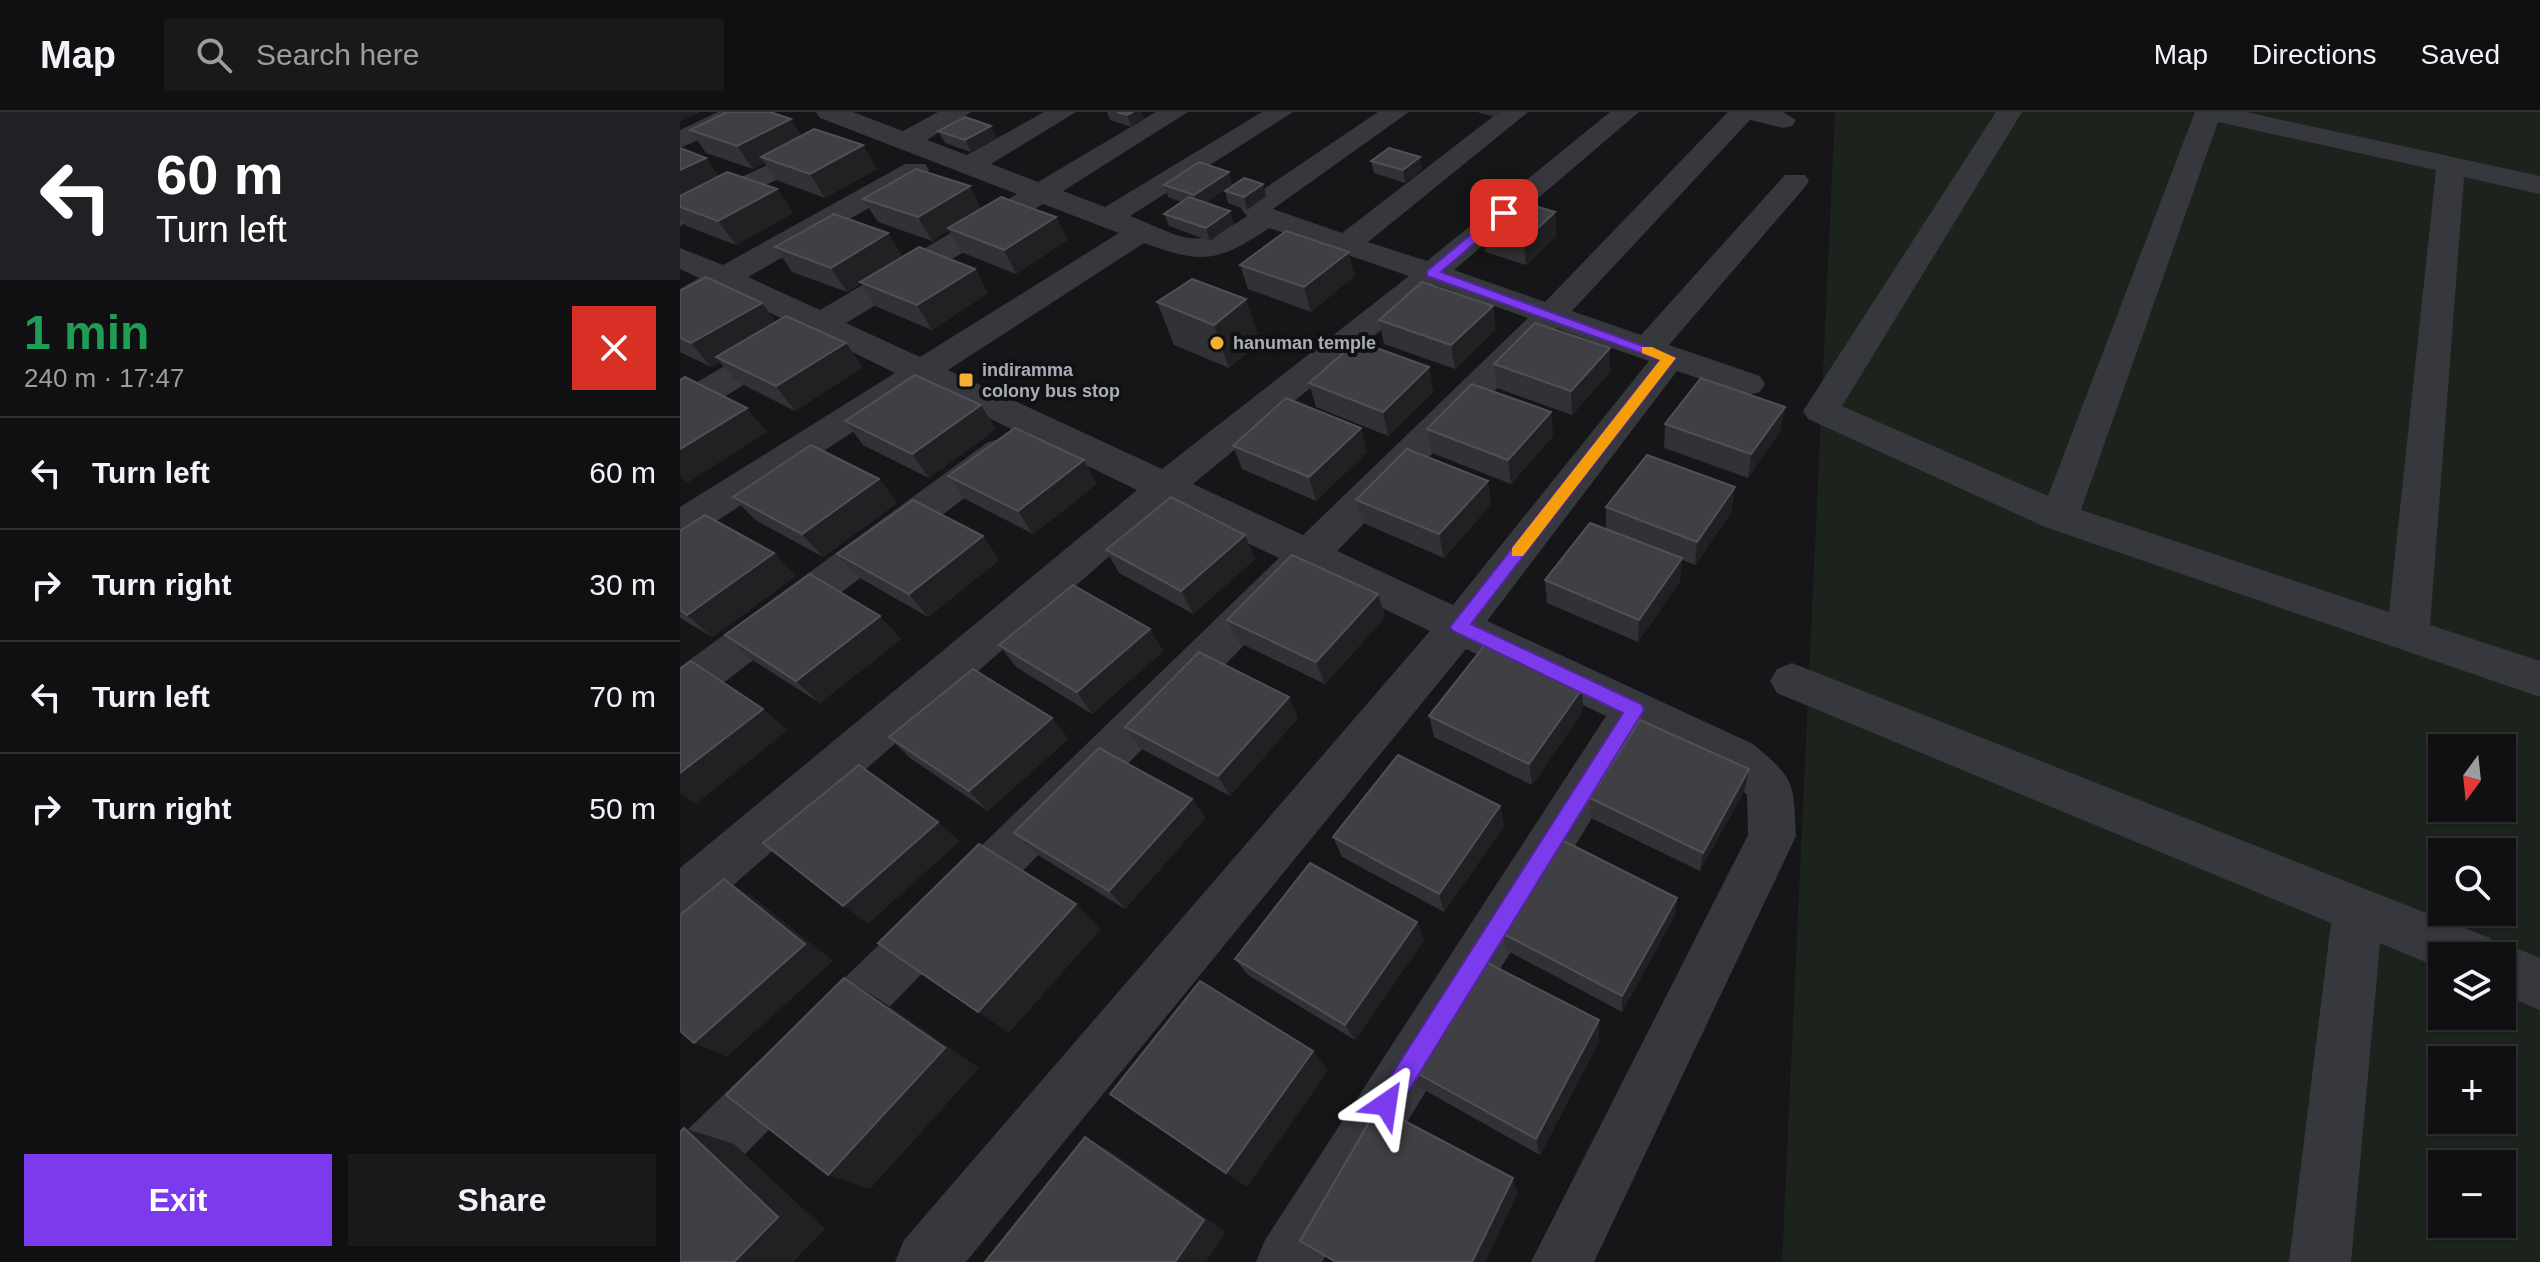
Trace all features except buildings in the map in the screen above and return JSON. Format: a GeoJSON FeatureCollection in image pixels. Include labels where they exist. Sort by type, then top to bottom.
{"type":"FeatureCollection","features":[{"type":"Feature","properties":{"kind":"street"},"geometry":{"type":"LineString","coordinates":[[680,140],[739,112]]}},
{"type":"Feature","properties":{"kind":"street"},"geometry":{"type":"LineString","coordinates":[[829,112],[1191,250],[1224,245],[1265,217]]}},
{"type":"Feature","properties":{"kind":"street"},"geometry":{"type":"LineString","coordinates":[[904,141],[958,112]]}},
{"type":"Feature","properties":{"kind":"street"},"geometry":{"type":"LineString","coordinates":[[680,302],[955,160],[1063,112]]}},
{"type":"Feature","properties":{"kind":"street"},"geometry":{"type":"LineString","coordinates":[[680,408],[1175,112]]}},
{"type":"Feature","properties":{"kind":"street"},"geometry":{"type":"LineString","coordinates":[[1107,218],[1280,112]]}},
{"type":"Feature","properties":{"kind":"street"},"geometry":{"type":"LineString","coordinates":[[1396,112],[1256,209],[1265,217],[1344,246],[1432,273],[1548,317],[1748,384]]}},
{"type":"Feature","properties":{"kind":"street"},"geometry":{"type":"LineString","coordinates":[[1344,246],[1515,112]]}},
{"type":"Feature","properties":{"kind":"street"},"geometry":{"type":"LineString","coordinates":[[680,899],[1165,487],[1432,273],[1626,112]]}},
{"type":"Feature","properties":{"kind":"street"},"geometry":{"type":"LineString","coordinates":[[680,1178],[1305,554],[1548,317],[1763,116],[1752,112]]}},
{"type":"Feature","properties":{"kind":"street"},"geometry":{"type":"LineString","coordinates":[[2009,112],[1821,411],[2059,517],[2540,679]]}},
{"type":"Feature","properties":{"kind":"street"},"geometry":{"type":"LineString","coordinates":[[2059,517],[2209,112],[2540,185]]}},
{"type":"Feature","properties":{"kind":"street"},"geometry":{"type":"LineString","coordinates":[[680,217],[866,126]]}},
{"type":"Feature","properties":{"kind":"street"},"geometry":{"type":"LineString","coordinates":[[2408,637],[2451,165]]}},
{"type":"Feature","properties":{"kind":"street"},"geometry":{"type":"LineString","coordinates":[[926,1262],[1459,627],[1657,354],[1795,181]]}},
{"type":"Feature","properties":{"kind":"street"},"geometry":{"type":"LineString","coordinates":[[680,526],[1142,231]]}},
{"type":"Feature","properties":{"kind":"street"},"geometry":{"type":"LineString","coordinates":[[680,257],[1737,758],[1770,787],[1772,836],[1562,1262]]}},
{"type":"Feature","properties":{"kind":"street"},"geometry":{"type":"LineString","coordinates":[[680,691],[1035,425]]}},
{"type":"Feature","properties":{"kind":"street"},"geometry":{"type":"LineString","coordinates":[[1792,681],[2437,942]]}},
{"type":"Feature","properties":{"kind":"street"},"geometry":{"type":"LineString","coordinates":[[1287,1262],[1634,710]]}},
{"type":"Feature","properties":{"kind":"street"},"geometry":{"type":"LineString","coordinates":[[2320,1262],[2358,910]]}},
{"type":"Feature","properties":{"kind":"street"},"geometry":{"type":"LineString","coordinates":[[2516,974],[2540,984]]}},
{"type":"Feature","properties":{"kind":"shaded area"},"geometry":{"type":"Polygon","coordinates":[[[1835,112],[2540,112],[2540,1262],[1782,1262],[1835,112]]]}},
{"type":"Feature","properties":{"kind":"slow traffic"},"geometry":{"type":"LineString","coordinates":[[1518,552],[1669,358],[1647,350]]}},
{"type":"Feature","properties":{"kind":"place","name":"hanuman temple"},"geometry":{"type":"Point","coordinates":[1217,343]}},
{"type":"Feature","properties":{"kind":"place","name":"indiramma colony bus stop"},"geometry":{"type":"Point","coordinates":[966,380]}},
{"type":"Feature","properties":{"kind":"route"},"geometry":{"type":"LineString","coordinates":[[1386,1104],[1634,710],[1459,627],[1669,358],[1432,273],[1504,213]]}}]}
